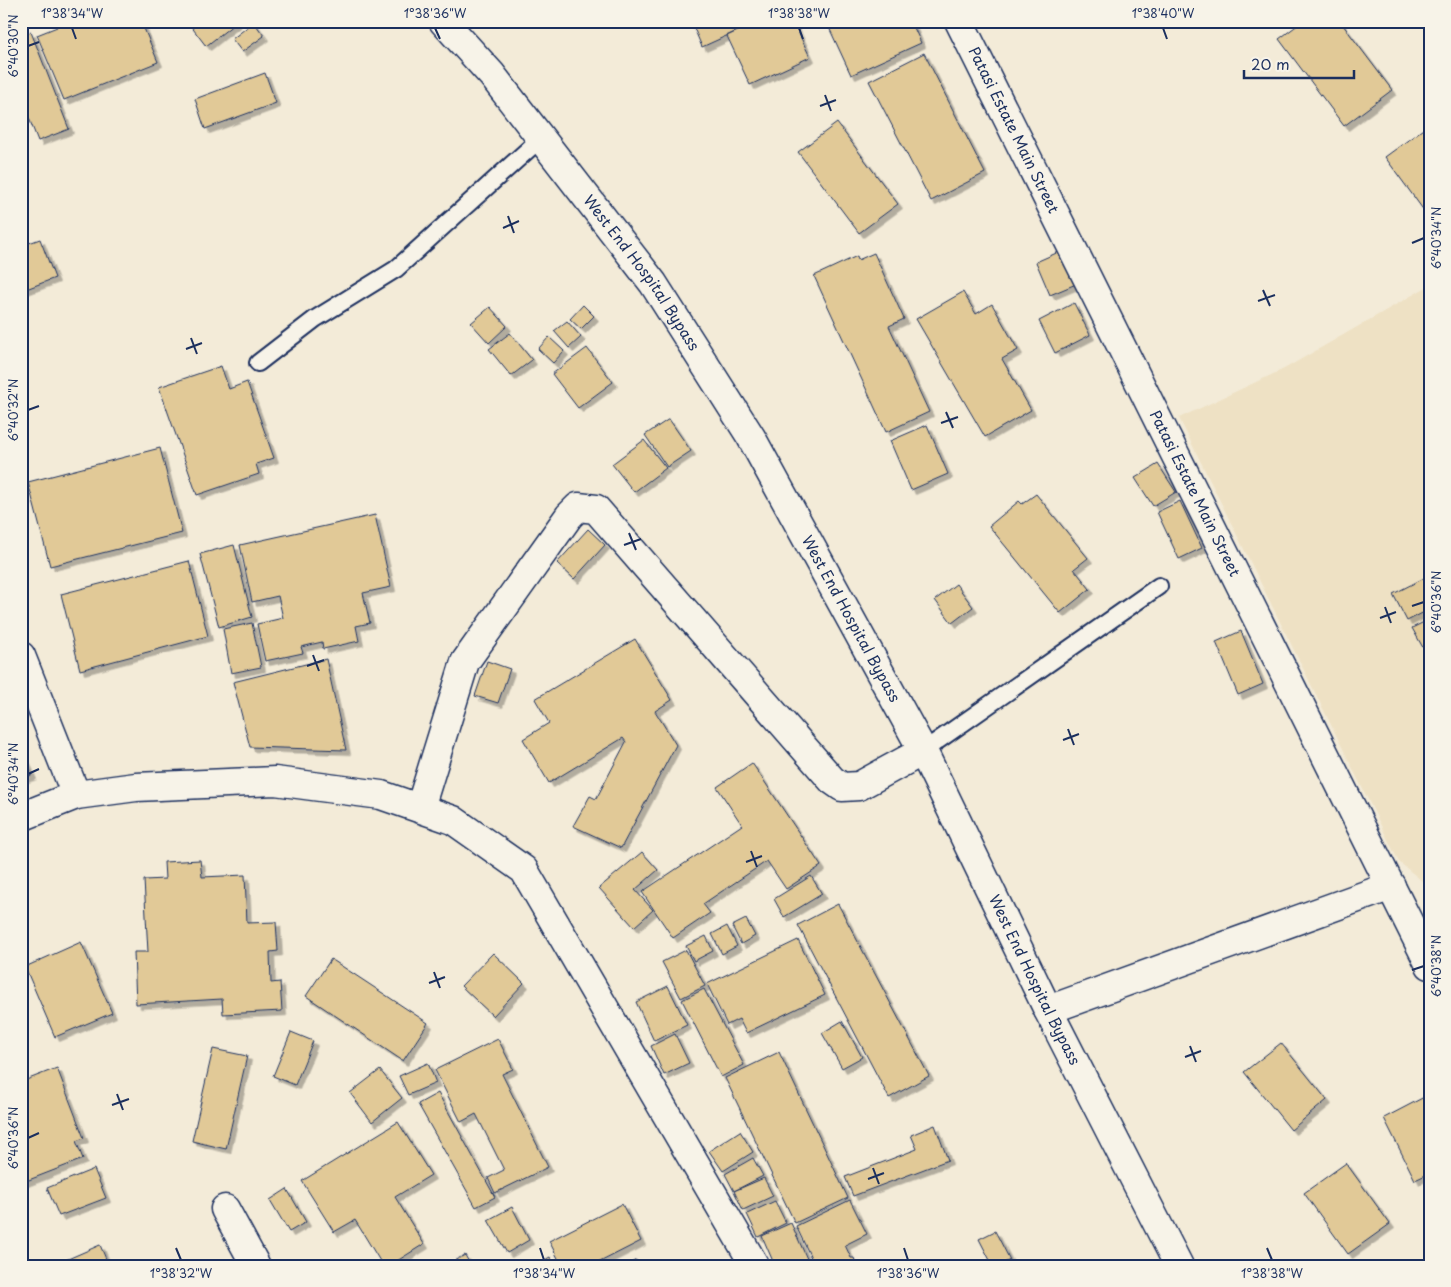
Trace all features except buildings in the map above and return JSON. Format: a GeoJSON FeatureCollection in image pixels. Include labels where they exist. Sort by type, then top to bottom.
{"type":"FeatureCollection","features":[{"type":"Feature","properties":{"kind":"main road","name":"West End Hospital Bypass"},"geometry":{"type":"LineString","coordinates":[[443,21],[492,75],[653,283],[751,436],[924,751],[1048,1010],[1179,1266]]}},
{"type":"Feature","properties":{"kind":"main road","name":"Patasi Estate Main Street"},"geometry":{"type":"LineString","coordinates":[[959,21],[1391,886],[1422,932],[1430,965]]}},
{"type":"Feature","properties":{"kind":"main road"},"geometry":{"type":"LineString","coordinates":[[420,808],[465,662],[569,516],[578,507],[596,509],[826,772],[842,787],[859,786],[924,751]]}},
{"type":"Feature","properties":{"kind":"main road"},"geometry":{"type":"LineString","coordinates":[[21,656],[76,795]]}},
{"type":"Feature","properties":{"kind":"main road"},"geometry":{"type":"LineString","coordinates":[[21,818],[76,795],[136,787],[275,781],[381,795],[453,820],[524,870],[755,1266]]}},
{"type":"Feature","properties":{"kind":"main road"},"geometry":{"type":"LineString","coordinates":[[1048,1010],[1391,886]]}},
{"type":"Feature","properties":{"kind":"main road"},"geometry":{"type":"LineString","coordinates":[[225,1209],[256,1266]]}},
{"type":"Feature","properties":{"kind":"lane"},"geometry":{"type":"LineString","coordinates":[[258,363],[315,319],[396,269],[541,138]]}},
{"type":"Feature","properties":{"kind":"lane"},"geometry":{"type":"LineString","coordinates":[[924,751],[1159,586]]}},
{"type":"Feature","properties":{"kind":"shaded area"},"geometry":{"type":"Polygon","coordinates":[[[1430,285],[1430,885],[1427,885],[1399,862],[1179,418],[1284,369],[1430,285]]]}}]}
